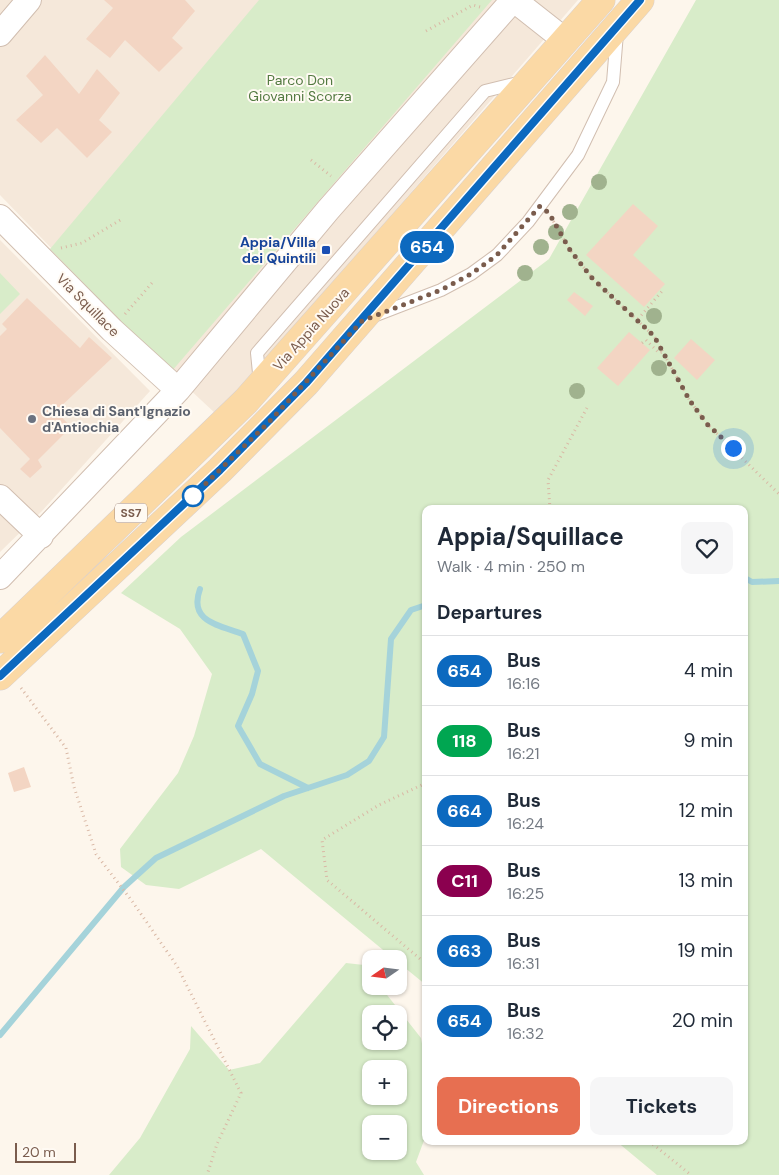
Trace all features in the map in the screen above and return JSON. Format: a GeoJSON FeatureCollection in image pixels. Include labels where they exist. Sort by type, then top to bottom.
{"type":"FeatureCollection","features":[{"type":"Feature","properties":{"kind":"main road","name":"Via Appia Nuova"},"geometry":{"type":"LineString","coordinates":[[0,639],[193,454],[260,386],[601,0]]}},
{"type":"Feature","properties":{"kind":"main road","name":"SS7"},"geometry":{"type":"LineString","coordinates":[[4,673],[269,422],[362,321],[640,0]]}},
{"type":"Feature","properties":{"kind":"street"},"geometry":{"type":"LineString","coordinates":[[0,34],[30,0]]}},
{"type":"Feature","properties":{"kind":"street"},"geometry":{"type":"LineString","coordinates":[[0,577],[178,390],[328,210],[510,4],[566,41]]}},
{"type":"Feature","properties":{"kind":"street","name":"Via Squillace"},"geometry":{"type":"LineString","coordinates":[[0,216],[112,330],[178,390]]}},
{"type":"Feature","properties":{"kind":"street"},"geometry":{"type":"LineString","coordinates":[[0,497],[41,536]]}},
{"type":"Feature","properties":{"kind":"lane"},"geometry":{"type":"LineString","coordinates":[[362,321],[441,290],[471,274],[497,255],[540,206],[578,154],[613,82],[617,26]]}},
{"type":"Feature","properties":{"kind":"path"},"geometry":{"type":"LineString","coordinates":[[426,31],[473,5],[510,4]]}},
{"type":"Feature","properties":{"kind":"path"},"geometry":{"type":"LineString","coordinates":[[540,206],[549,213],[570,250],[592,278],[654,336],[690,401],[707,424],[779,494]]}},
{"type":"Feature","properties":{"kind":"path"},"geometry":{"type":"LineString","coordinates":[[26,244],[57,249],[82,244],[122,219]]}},
{"type":"Feature","properties":{"kind":"path"},"geometry":{"type":"LineString","coordinates":[[112,330],[152,284]]}},
{"type":"Feature","properties":{"kind":"path"},"geometry":{"type":"LineString","coordinates":[[638,319],[664,289]]}},
{"type":"Feature","properties":{"kind":"path"},"geometry":{"type":"LineString","coordinates":[[642,343],[646,340],[659,353],[662,352]]}},
{"type":"Feature","properties":{"kind":"path"},"geometry":{"type":"LineString","coordinates":[[550,505],[548,480],[588,406]]}},
{"type":"Feature","properties":{"kind":"path"},"geometry":{"type":"LineString","coordinates":[[4,673],[66,748],[84,821],[96,854],[132,901],[177,966],[241,1093],[217,1144],[206,1175]]}},
{"type":"Feature","properties":{"kind":"path"},"geometry":{"type":"LineString","coordinates":[[422,785],[379,805],[322,840],[327,880],[422,961]]}},
{"type":"Feature","properties":{"kind":"path"},"geometry":{"type":"LineString","coordinates":[[654,1145],[692,1175]]}},
{"type":"Feature","properties":{"kind":"shaded area"},"geometry":{"type":"Polygon","coordinates":[[[0,0],[578,0],[296,325],[216,414],[171,372],[0,195],[0,0]]]}},
{"type":"Feature","properties":{"kind":"shaded area"},"geometry":{"type":"Polygon","coordinates":[[[0,240],[150,391],[42,511],[0,552],[0,240]]]}},
{"type":"Feature","properties":{"kind":"green space","name":"Parco Don Giovanni Scorza"},"geometry":{"type":"Polygon","coordinates":[[[259,0],[492,0],[171,372],[50,249],[259,0]]]}},
{"type":"Feature","properties":{"kind":"green space"},"geometry":{"type":"Polygon","coordinates":[[[696,0],[779,0],[779,1175],[657,1175],[621,1145],[748,1145],[748,505],[422,505],[422,982],[408,970],[408,950],[383,950],[261,849],[179,889],[146,885],[121,867],[120,849],[178,773],[194,736],[212,674],[180,629],[121,593],[181,537],[549,259],[696,0]]]}},
{"type":"Feature","properties":{"kind":"green space"},"geometry":{"type":"Polygon","coordinates":[[[0,273],[20,294],[0,314],[0,273]]]}},
{"type":"Feature","properties":{"kind":"green space"},"geometry":{"type":"Polygon","coordinates":[[[346,963],[362,965],[362,995],[387,995],[395,1005],[362,1005],[362,1050],[407,1050],[407,1020],[421,1038],[422,1145],[416,1162],[424,1175],[109,1175],[140,1138],[190,1049],[191,1026],[229,1070],[260,1063],[346,963]]]}},
{"type":"Feature","properties":{"kind":"building"},"geometry":{"type":"Polygon","coordinates":[[[104,0],[185,0],[195,11],[172,38],[183,48],[159,72],[125,40],[110,58],[86,39],[113,8],[104,0]]]}},
{"type":"Feature","properties":{"kind":"building"},"geometry":{"type":"Polygon","coordinates":[[[45,55],[79,94],[97,69],[120,93],[99,120],[112,132],[87,158],[57,128],[41,143],[16,120],[43,95],[26,76],[45,55]]]}},
{"type":"Feature","properties":{"kind":"building"},"geometry":{"type":"Polygon","coordinates":[[[633,204],[658,226],[633,255],[665,284],[644,307],[586,255],[633,204]]]}},
{"type":"Feature","properties":{"kind":"building"},"geometry":{"type":"Polygon","coordinates":[[[574,292],[593,306],[585,316],[567,300],[574,292]]]}},
{"type":"Feature","properties":{"kind":"building"},"geometry":{"type":"Polygon","coordinates":[[[27,298],[80,348],[89,337],[112,358],[56,411],[71,427],[38,460],[42,467],[30,478],[20,469],[30,459],[0,428],[0,336],[7,329],[2,324],[27,298]]]}},
{"type":"Feature","properties":{"kind":"building"},"geometry":{"type":"Polygon","coordinates":[[[629,332],[650,350],[618,386],[597,368],[629,332]]]}},
{"type":"Feature","properties":{"kind":"building"},"geometry":{"type":"Polygon","coordinates":[[[691,339],[715,360],[697,380],[674,358],[691,339]]]}},
{"type":"Feature","properties":{"kind":"building"},"geometry":{"type":"Polygon","coordinates":[[[24,767],[31,787],[14,792],[8,773],[24,767]]]}},
{"type":"Feature","properties":{"kind":"waterway"},"geometry":{"type":"LineString","coordinates":[[748,580],[752,582],[779,581]]}},
{"type":"Feature","properties":{"kind":"waterway"},"geometry":{"type":"LineString","coordinates":[[200,589],[197,600],[198,609],[202,615],[216,625],[243,634],[258,671],[252,694],[238,726],[260,764],[308,788]]}},
{"type":"Feature","properties":{"kind":"waterway"},"geometry":{"type":"LineString","coordinates":[[0,1035],[124,887],[156,858],[284,796],[347,775],[369,761],[384,737],[391,639],[411,610],[422,606]]}},
{"type":"Feature","properties":{"kind":"bus line","name":"654"},"geometry":{"type":"LineString","coordinates":[[0,676],[220,470],[306,383],[640,0]]}},
{"type":"Feature","properties":{"kind":"place","name":"Appia/Villa dei Quintili"},"geometry":{"type":"Point","coordinates":[326,250]}},
{"type":"Feature","properties":{"kind":"place","name":"Chiesa di Sant'Ignazio d'Antiochia"},"geometry":{"type":"Point","coordinates":[32,419]}},
{"type":"Feature","properties":{"kind":"route"},"geometry":{"type":"LineString","coordinates":[[193,496],[269,422],[362,321],[441,290],[471,274],[497,255],[528,222],[540,206],[549,213],[570,250],[592,278],[654,336],[690,401],[707,424],[733,448]]}}]}
